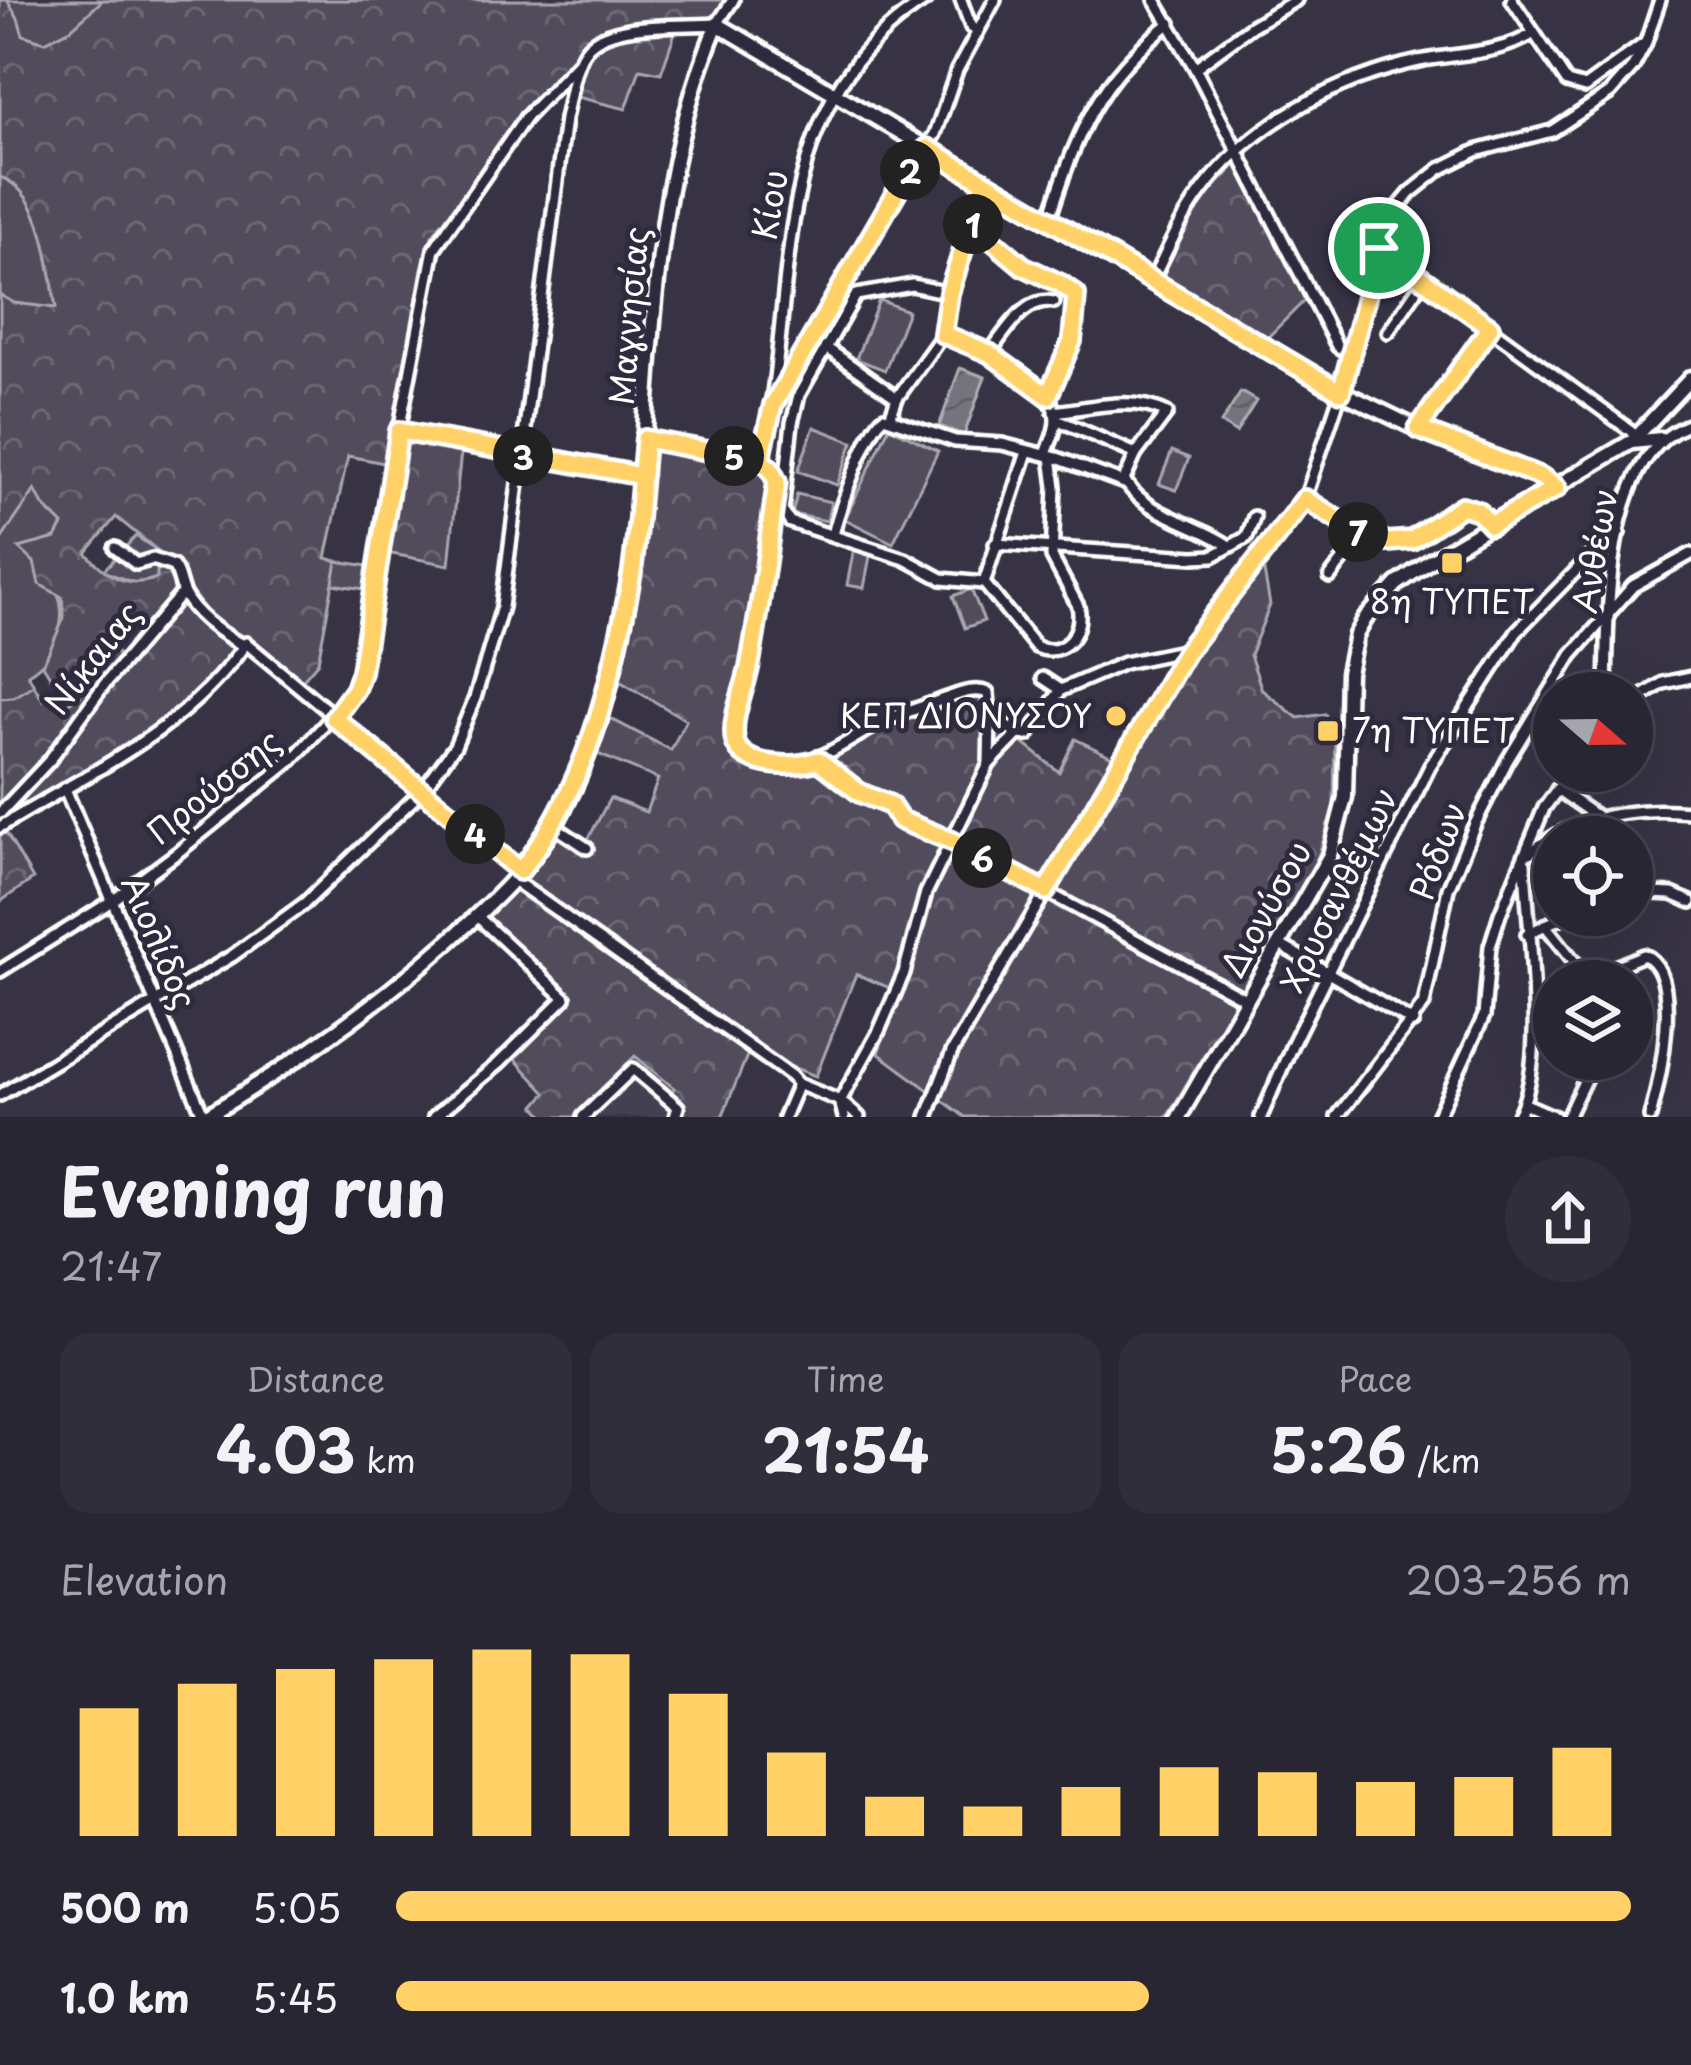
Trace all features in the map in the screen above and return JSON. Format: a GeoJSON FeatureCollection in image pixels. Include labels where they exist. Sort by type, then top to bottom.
{"type":"FeatureCollection","features":[{"type":"Feature","properties":{"kind":"street","name":"Μαγνησίας"},"geometry":{"type":"LineString","coordinates":[[205,1117],[358,1018],[477,916],[554,826],[580,771],[617,649],[632,572],[656,284],[671,175],[694,83],[717,24],[733,0]]}},
{"type":"Feature","properties":{"kind":"street","name":"Κίου"},"geometry":{"type":"LineString","coordinates":[[760,461],[773,405],[798,181],[814,136],[836,94],[884,34],[926,0]]}},
{"type":"Feature","properties":{"kind":"street"},"geometry":{"type":"LineString","coordinates":[[961,0],[977,31]]}},
{"type":"Feature","properties":{"kind":"street"},"geometry":{"type":"LineString","coordinates":[[773,405],[908,172],[927,148],[995,0]]}},
{"type":"Feature","properties":{"kind":"street"},"geometry":{"type":"LineString","coordinates":[[1154,0],[1195,68],[1337,346],[1350,353]]}},
{"type":"Feature","properties":{"kind":"street"},"geometry":{"type":"LineString","coordinates":[[1195,68],[1296,0]]}},
{"type":"Feature","properties":{"kind":"street"},"geometry":{"type":"LineString","coordinates":[[1512,0],[1567,82],[1576,86],[1585,87],[1646,44]]}},
{"type":"Feature","properties":{"kind":"street"},"geometry":{"type":"LineString","coordinates":[[928,1117],[952,1052],[1187,650],[1305,499],[1341,392],[1386,222],[1433,174],[1476,151],[1552,131],[1583,113],[1622,80],[1646,44],[1660,0]]}},
{"type":"Feature","properties":{"kind":"street"},"geometry":{"type":"LineString","coordinates":[[1049,220],[1073,146],[1108,81],[1128,57],[1170,23]]}},
{"type":"Feature","properties":{"kind":"street","name":"Προύσσης"},"geometry":{"type":"LineString","coordinates":[[0,971],[112,901],[292,760],[334,718],[361,672],[399,431],[437,239],[542,97],[581,61],[595,39],[611,31],[717,24]]}},
{"type":"Feature","properties":{"kind":"street"},"geometry":{"type":"LineString","coordinates":[[717,24],[1341,392],[1557,488]]}},
{"type":"Feature","properties":{"kind":"street"},"geometry":{"type":"LineString","coordinates":[[1152,281],[1204,188],[1239,152],[1303,106],[1362,79],[1419,61],[1496,50],[1534,33]]}},
{"type":"Feature","properties":{"kind":"street"},"geometry":{"type":"LineString","coordinates":[[0,1095],[232,956],[305,903],[422,790],[455,746],[492,648],[502,607],[565,119],[581,61]]}},
{"type":"Feature","properties":{"kind":"street"},"geometry":{"type":"LineString","coordinates":[[890,418],[897,398],[943,334],[949,293],[985,182]]}},
{"type":"Feature","properties":{"kind":"street"},"geometry":{"type":"LineString","coordinates":[[973,224],[1023,266],[1076,295],[1072,341],[1048,396]]}},
{"type":"Feature","properties":{"kind":"street"},"geometry":{"type":"LineString","coordinates":[[1379,248],[1635,439],[1666,435],[1691,424]]}},
{"type":"Feature","properties":{"kind":"street"},"geometry":{"type":"LineString","coordinates":[[1388,332],[1425,278]]}},
{"type":"Feature","properties":{"kind":"street"},"geometry":{"type":"LineString","coordinates":[[943,334],[989,353],[1048,396],[1055,415],[1049,456],[1055,487],[1052,546],[1059,575],[1081,614],[1076,632],[1059,650],[1036,647],[984,583],[942,579],[905,559],[790,522],[782,511],[791,423],[804,384],[860,293],[912,285],[949,293]]}},
{"type":"Feature","properties":{"kind":"street"},"geometry":{"type":"LineString","coordinates":[[989,353],[1032,304],[1045,299],[1054,302]]}},
{"type":"Feature","properties":{"kind":"street"},"geometry":{"type":"LineString","coordinates":[[1418,429],[1490,327]]}},
{"type":"Feature","properties":{"kind":"street"},"geometry":{"type":"LineString","coordinates":[[825,347],[897,398]]}},
{"type":"Feature","properties":{"kind":"street","name":"Διονύσου"},"geometry":{"type":"LineString","coordinates":[[1179,1117],[1320,876],[1345,797],[1348,674],[1356,635],[1378,601],[1396,584],[1635,439],[1691,378]]}},
{"type":"Feature","properties":{"kind":"street"},"geometry":{"type":"LineString","coordinates":[[1055,415],[1124,401],[1143,402],[1167,413],[1136,454],[1123,482]]}},
{"type":"Feature","properties":{"kind":"street"},"geometry":{"type":"LineString","coordinates":[[1658,414],[1666,435]]}},
{"type":"Feature","properties":{"kind":"street"},"geometry":{"type":"LineString","coordinates":[[1055,415],[1136,454]]}},
{"type":"Feature","properties":{"kind":"street"},"geometry":{"type":"LineString","coordinates":[[833,535],[841,503],[875,422],[890,418],[955,441],[1002,444],[1049,456],[1123,482],[1168,516],[1229,546]]}},
{"type":"Feature","properties":{"kind":"street"},"geometry":{"type":"LineString","coordinates":[[399,431],[642,476]]}},
{"type":"Feature","properties":{"kind":"street","name":"Ανθέων"},"geometry":{"type":"LineString","coordinates":[[1607,672],[1609,610],[1628,493],[1666,435]]}},
{"type":"Feature","properties":{"kind":"street"},"geometry":{"type":"LineString","coordinates":[[645,439],[760,461],[777,482],[751,656],[736,722],[736,744],[742,753],[777,765],[804,766],[888,719],[963,692],[987,691],[989,764]]}},
{"type":"Feature","properties":{"kind":"street"},"geometry":{"type":"LineString","coordinates":[[984,583],[1027,452]]}},
{"type":"Feature","properties":{"kind":"street"},"geometry":{"type":"LineString","coordinates":[[1305,499],[1357,532],[1388,542],[1412,540],[1462,506],[1478,511],[1491,525]]}},
{"type":"Feature","properties":{"kind":"street"},"geometry":{"type":"LineString","coordinates":[[995,544],[1213,556],[1247,537],[1254,517]]}},
{"type":"Feature","properties":{"kind":"street"},"geometry":{"type":"LineString","coordinates":[[1330,577],[1357,532]]}},
{"type":"Feature","properties":{"kind":"street","name":"Χρυσανθέμων"},"geometry":{"type":"LineString","coordinates":[[1261,1117],[1430,766],[1484,677],[1517,632],[1619,532]]}},
{"type":"Feature","properties":{"kind":"street"},"geometry":{"type":"LineString","coordinates":[[116,548],[136,564],[153,559],[168,562],[177,570],[182,592],[209,623],[245,645],[422,790],[516,875],[798,1084],[840,1101],[859,1117]]}},
{"type":"Feature","properties":{"kind":"street","name":"Ρόδων"},"geometry":{"type":"LineString","coordinates":[[1337,1117],[1424,1004],[1448,889],[1475,824],[1507,761],[1572,655],[1609,610],[1651,574],[1691,554]]}},
{"type":"Feature","properties":{"kind":"street","name":"Νίκαιας"},"geometry":{"type":"LineString","coordinates":[[0,813],[50,761],[104,685],[182,592]]}},
{"type":"Feature","properties":{"kind":"street"},"geometry":{"type":"LineString","coordinates":[[0,827],[184,714],[245,645]]}},
{"type":"Feature","properties":{"kind":"street"},"geometry":{"type":"LineString","coordinates":[[990,715],[1018,734],[1032,734],[1061,690],[1115,665],[1187,650]]}},
{"type":"Feature","properties":{"kind":"street"},"geometry":{"type":"LineString","coordinates":[[1653,689],[1691,677]]}},
{"type":"Feature","properties":{"kind":"street"},"geometry":{"type":"LineString","coordinates":[[1042,678],[1061,690]]}},
{"type":"Feature","properties":{"kind":"street"},"geometry":{"type":"LineString","coordinates":[[844,1117],[840,1101],[895,994],[913,950],[926,893],[989,764],[1018,734]]}},
{"type":"Feature","properties":{"kind":"street"},"geometry":{"type":"LineString","coordinates":[[818,760],[860,793],[890,805],[900,820],[952,841],[1247,1000]]}},
{"type":"Feature","properties":{"kind":"street","name":"Αιολίδος"},"geometry":{"type":"LineString","coordinates":[[65,789],[205,1117]]}},
{"type":"Feature","properties":{"kind":"street"},"geometry":{"type":"LineString","coordinates":[[1436,1117],[1484,1016],[1490,946],[1544,808],[1555,792]]}},
{"type":"Feature","properties":{"kind":"street"},"geometry":{"type":"LineString","coordinates":[[1561,792],[1596,816],[1691,812]]}},
{"type":"Feature","properties":{"kind":"street"},"geometry":{"type":"LineString","coordinates":[[554,826],[587,848]]}},
{"type":"Feature","properties":{"kind":"street"},"geometry":{"type":"LineString","coordinates":[[1524,857],[1533,850]]}},
{"type":"Feature","properties":{"kind":"street"},"geometry":{"type":"LineString","coordinates":[[1517,1117],[1525,1104],[1534,1030],[1524,857]]}},
{"type":"Feature","properties":{"kind":"street"},"geometry":{"type":"LineString","coordinates":[[1653,893],[1691,902]]}},
{"type":"Feature","properties":{"kind":"street"},"geometry":{"type":"LineString","coordinates":[[434,1117],[499,1064],[565,998],[477,916]]}},
{"type":"Feature","properties":{"kind":"street"},"geometry":{"type":"LineString","coordinates":[[1527,934],[1533,931]]}},
{"type":"Feature","properties":{"kind":"street"},"geometry":{"type":"LineString","coordinates":[[1554,936],[1573,960]]}},
{"type":"Feature","properties":{"kind":"street"},"geometry":{"type":"LineString","coordinates":[[1280,945],[1413,1022]]}},
{"type":"Feature","properties":{"kind":"street"},"geometry":{"type":"LineString","coordinates":[[1634,960],[1645,955],[1662,969],[1666,1010],[1660,1079],[1650,1117]]}},
{"type":"Feature","properties":{"kind":"street"},"geometry":{"type":"LineString","coordinates":[[584,1117],[633,1069],[676,1106],[676,1114]]}},
{"type":"Feature","properties":{"kind":"street"},"geometry":{"type":"LineString","coordinates":[[1567,1117],[1585,1080]]}},
{"type":"Feature","properties":{"kind":"street"},"geometry":{"type":"LineString","coordinates":[[784,1117],[798,1084]]}},
{"type":"Feature","properties":{"kind":"street"},"geometry":{"type":"LineString","coordinates":[[1525,1104],[1555,1117]]}},
{"type":"Feature","properties":{"kind":"street"},"geometry":{"type":"LineString","coordinates":[[447,1106],[456,1117]]}},
{"type":"Feature","properties":{"kind":"shaded area"},"geometry":{"type":"Polygon","coordinates":[[[630,1076],[660,1104],[664,1101],[674,1112],[671,1117],[590,1117],[630,1076]]]}},
{"type":"Feature","properties":{"kind":"green space"},"geometry":{"type":"Polygon","coordinates":[[[0,0],[7,0],[23,35],[45,42],[71,29],[103,0],[726,0],[712,24],[678,24],[661,73],[640,69],[626,109],[544,89],[432,236],[422,268],[394,433],[461,452],[449,565],[387,553],[400,466],[348,456],[326,558],[337,561],[318,662],[300,683],[212,618],[189,589],[167,602],[143,631],[122,614],[101,640],[129,663],[179,605],[186,605],[236,653],[158,729],[4,829],[33,879],[0,902],[0,698],[14,697],[34,685],[43,700],[51,696],[59,709],[80,696],[66,673],[53,681],[43,665],[64,618],[62,597],[39,584],[34,562],[19,548],[56,538],[63,525],[35,490],[0,541],[0,295],[14,303],[56,308],[35,215],[15,185],[0,177],[0,0]],[[116,517],[86,553],[109,574],[136,582],[157,578],[158,551],[116,517]]]}},
{"type":"Feature","properties":{"kind":"green space"},"geometry":{"type":"Polygon","coordinates":[[[7,0],[103,0],[71,29],[45,42],[22,35],[7,0]]]}},
{"type":"Feature","properties":{"kind":"green space"},"geometry":{"type":"Polygon","coordinates":[[[1237,164],[1307,298],[1263,342],[1159,281],[1202,200],[1237,164]]]}},
{"type":"Feature","properties":{"kind":"green space"},"geometry":{"type":"Polygon","coordinates":[[[0,177],[15,185],[35,214],[56,309],[14,303],[0,295],[0,177]]]}},
{"type":"Feature","properties":{"kind":"green space"},"geometry":{"type":"Polygon","coordinates":[[[879,300],[908,311],[885,370],[856,359],[879,300]]]}},
{"type":"Feature","properties":{"kind":"green space"},"geometry":{"type":"Polygon","coordinates":[[[814,427],[853,442],[837,485],[798,471],[814,427]]]}},
{"type":"Feature","properties":{"kind":"green space"},"geometry":{"type":"Polygon","coordinates":[[[889,427],[938,451],[893,543],[845,519],[889,427]]]}},
{"type":"Feature","properties":{"kind":"green space"},"geometry":{"type":"Polygon","coordinates":[[[649,443],[753,462],[774,476],[731,750],[769,768],[812,767],[894,719],[973,693],[986,693],[988,715],[1059,772],[1075,739],[1125,763],[1189,655],[1262,560],[1270,605],[1250,655],[1262,690],[1298,718],[1325,714],[1335,733],[1334,810],[1313,871],[1167,1117],[965,1117],[878,1053],[900,992],[856,974],[816,1076],[749,1051],[722,1117],[673,1117],[676,1110],[666,1101],[674,1088],[635,1056],[574,1117],[546,1117],[535,1106],[546,1093],[512,1056],[571,998],[483,915],[555,833],[583,849],[610,798],[646,812],[658,779],[595,753],[607,717],[671,750],[686,720],[616,679],[631,612],[649,443]]]}},
{"type":"Feature","properties":{"kind":"green space"},"geometry":{"type":"Polygon","coordinates":[[[1172,451],[1189,458],[1176,490],[1159,484],[1172,451]]]}},
{"type":"Feature","properties":{"kind":"green space"},"geometry":{"type":"Polygon","coordinates":[[[36,488],[43,505],[63,525],[56,538],[21,548],[55,588],[61,623],[49,654],[28,674],[34,685],[14,697],[0,698],[0,541],[36,488]]]}},
{"type":"Feature","properties":{"kind":"green space"},"geometry":{"type":"Polygon","coordinates":[[[797,494],[831,502],[827,521],[792,514],[797,494]]]}},
{"type":"Feature","properties":{"kind":"green space"},"geometry":{"type":"Polygon","coordinates":[[[136,536],[158,551],[157,578],[139,585],[103,571],[136,536]]]}},
{"type":"Feature","properties":{"kind":"green space"},"geometry":{"type":"Polygon","coordinates":[[[854,548],[871,551],[864,588],[847,585],[854,548]]]}},
{"type":"Feature","properties":{"kind":"green space"},"geometry":{"type":"Polygon","coordinates":[[[337,561],[374,567],[371,590],[332,584],[337,561]]]}},
{"type":"Feature","properties":{"kind":"green space"},"geometry":{"type":"Polygon","coordinates":[[[971,589],[984,621],[965,628],[953,596],[971,589]]]}},
{"type":"Feature","properties":{"kind":"water"},"geometry":{"type":"Polygon","coordinates":[[[960,368],[985,377],[964,435],[939,426],[960,368]]]}},
{"type":"Feature","properties":{"kind":"water"},"geometry":{"type":"Polygon","coordinates":[[[1241,392],[1256,401],[1236,433],[1221,423],[1241,392]]]}},
{"type":"Feature","properties":{"kind":"place","name":"8η ΤΥΠΕΤ"},"geometry":{"type":"Point","coordinates":[1452,563]}},
{"type":"Feature","properties":{"kind":"place","name":"ΚΕΠ ΔΙΟΝΥΣΟΥ"},"geometry":{"type":"Point","coordinates":[1116,716]}},
{"type":"Feature","properties":{"kind":"place","name":"7η ΤΥΠΕΤ"},"geometry":{"type":"Point","coordinates":[1328,731]}},
{"type":"Feature","properties":{"kind":"route"},"geometry":{"type":"LineString","coordinates":[[1379,248],[1341,392],[985,182],[973,224],[949,293],[943,334],[989,353],[1048,396],[1072,341],[1076,295],[1033,273],[973,224],[978,203],[985,182],[927,148],[908,172],[773,405],[760,461],[645,439],[642,476],[399,431],[361,672],[334,718],[520,871],[565,805],[598,715],[632,572],[635,549],[642,476],[645,439],[760,461],[776,475],[777,482],[749,670],[736,722],[737,746],[742,753],[786,767],[818,760],[860,793],[890,805],[900,820],[952,841],[1046,891],[1187,650],[1305,499],[1357,532],[1405,542],[1462,506],[1478,511],[1491,525],[1557,488],[1541,477],[1418,429],[1490,327],[1379,248]]}}]}
